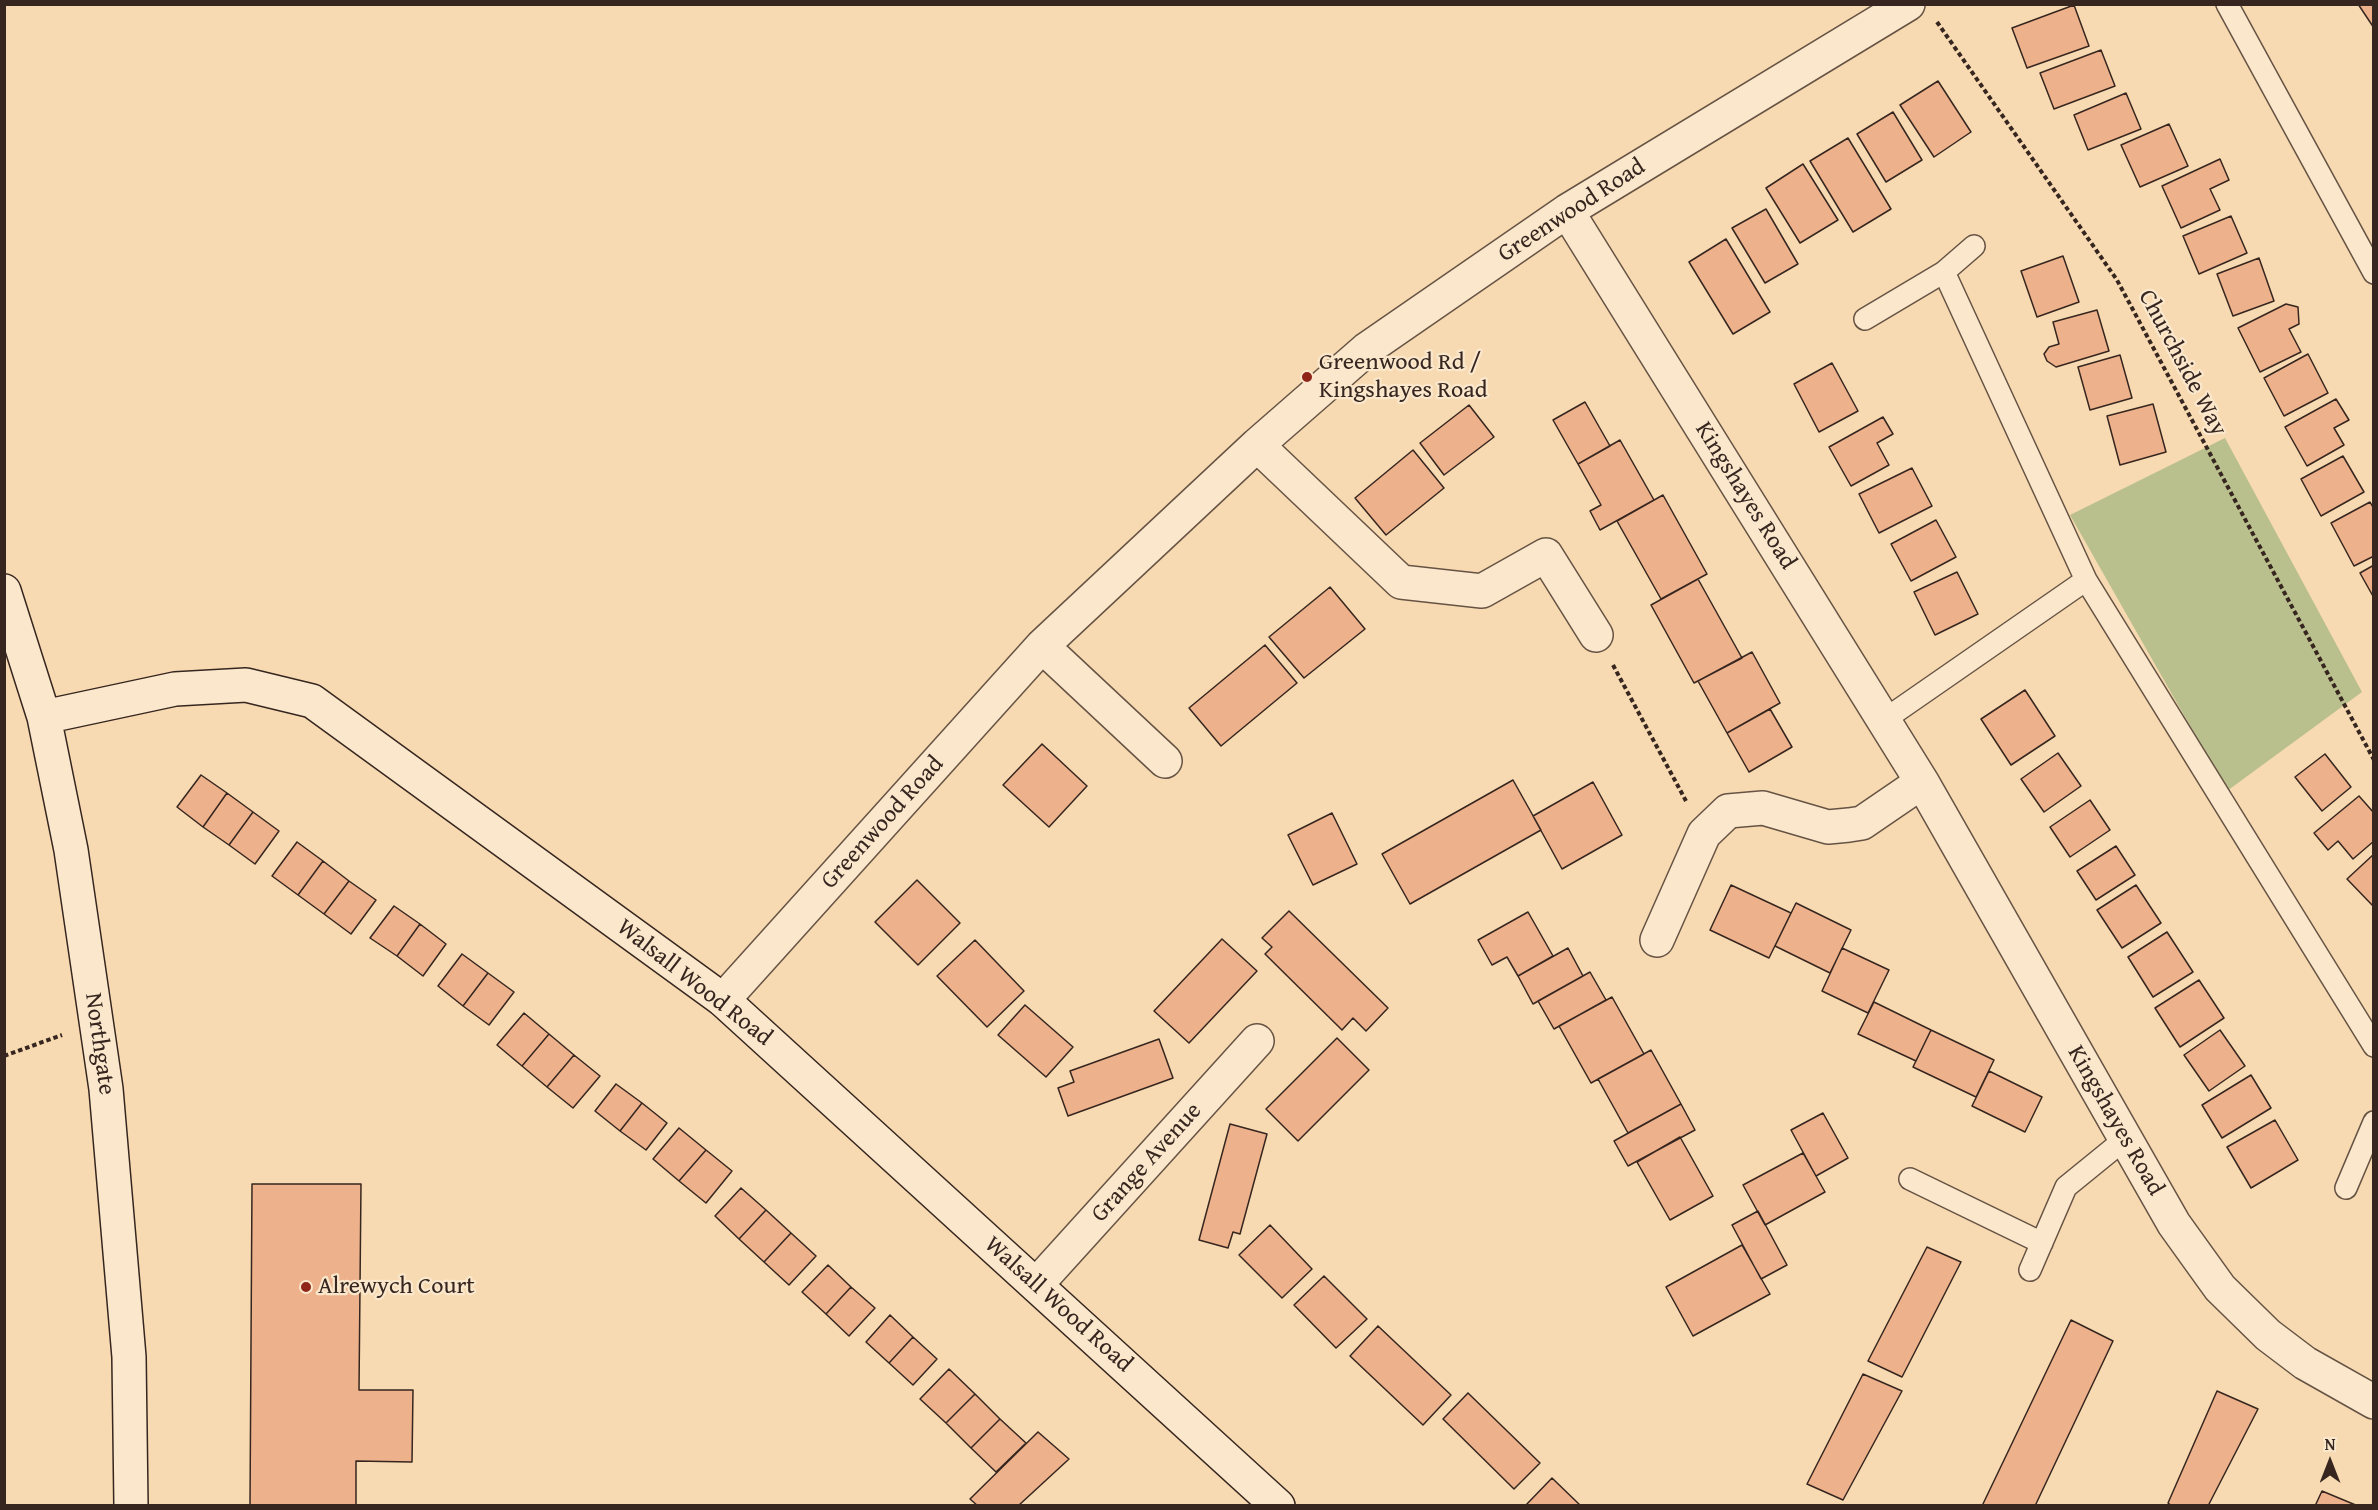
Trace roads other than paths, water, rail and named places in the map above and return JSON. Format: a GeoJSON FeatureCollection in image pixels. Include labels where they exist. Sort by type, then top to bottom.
{"type":"FeatureCollection","features":[{"type":"Feature","properties":{"kind":"street","name":"Greenwood Road"},"geometry":{"type":"LineString","coordinates":[[723,1000],[1042,645],[1257,445],[1367,349],[1567,210],[1920,9]]}},
{"type":"Feature","properties":{"kind":"street","name":"Kingshayes Road"},"geometry":{"type":"LineString","coordinates":[[1567,210],[1922,782],[2174,1224],[2220,1288],[2268,1335],[2305,1363],[2373,1402]]}},
{"type":"Feature","properties":{"kind":"street"},"geometry":{"type":"LineString","coordinates":[[1257,445],[1401,582],[1482,591],[1546,555],[1596,635]]}},
{"type":"Feature","properties":{"kind":"street","name":"Northgate"},"geometry":{"type":"LineString","coordinates":[[4,591],[44,717],[71,850],[106,1089],[129,1357],[131,1506]]}},
{"type":"Feature","properties":{"kind":"street"},"geometry":{"type":"LineString","coordinates":[[1042,645],[1165,761]]}},
{"type":"Feature","properties":{"kind":"street","name":"Walsall Wood Road"},"geometry":{"type":"LineString","coordinates":[[44,717],[175,689],[246,685],[312,700],[723,1000],[1278,1506]]}},
{"type":"Feature","properties":{"kind":"street"},"geometry":{"type":"LineString","coordinates":[[1658,940],[1704,834],[1728,811],[1763,808],[1828,826],[1862,823],[1922,782]]}},
{"type":"Feature","properties":{"kind":"street","name":"Grange Avenue"},"geometry":{"type":"LineString","coordinates":[[1036,1285],[1257,1041]]}},
{"type":"Feature","properties":{"kind":"lane"},"geometry":{"type":"LineString","coordinates":[[2227,4],[2373,273]]}},
{"type":"Feature","properties":{"kind":"lane"},"geometry":{"type":"LineString","coordinates":[[1865,319],[1944,272],[1974,246]]}},
{"type":"Feature","properties":{"kind":"lane"},"geometry":{"type":"LineString","coordinates":[[1944,272],[2086,580],[2373,1046]]}},
{"type":"Feature","properties":{"kind":"lane"},"geometry":{"type":"LineString","coordinates":[[1884,720],[2086,580]]}},
{"type":"Feature","properties":{"kind":"lane"},"geometry":{"type":"LineString","coordinates":[[2346,1188],[2373,1122]]}},
{"type":"Feature","properties":{"kind":"lane"},"geometry":{"type":"LineString","coordinates":[[2030,1270],[2066,1187],[2126,1139]]}},
{"type":"Feature","properties":{"kind":"lane"},"geometry":{"type":"LineString","coordinates":[[1910,1179],[2042,1243]]}},
{"type":"Feature","properties":{"kind":"place","name":"Greenwood Rd / Kingshayes Road"},"geometry":{"type":"Point","coordinates":[1307,377]}},
{"type":"Feature","properties":{"kind":"place","name":"Alrewych Court"},"geometry":{"type":"Point","coordinates":[306,1287]}}]}
